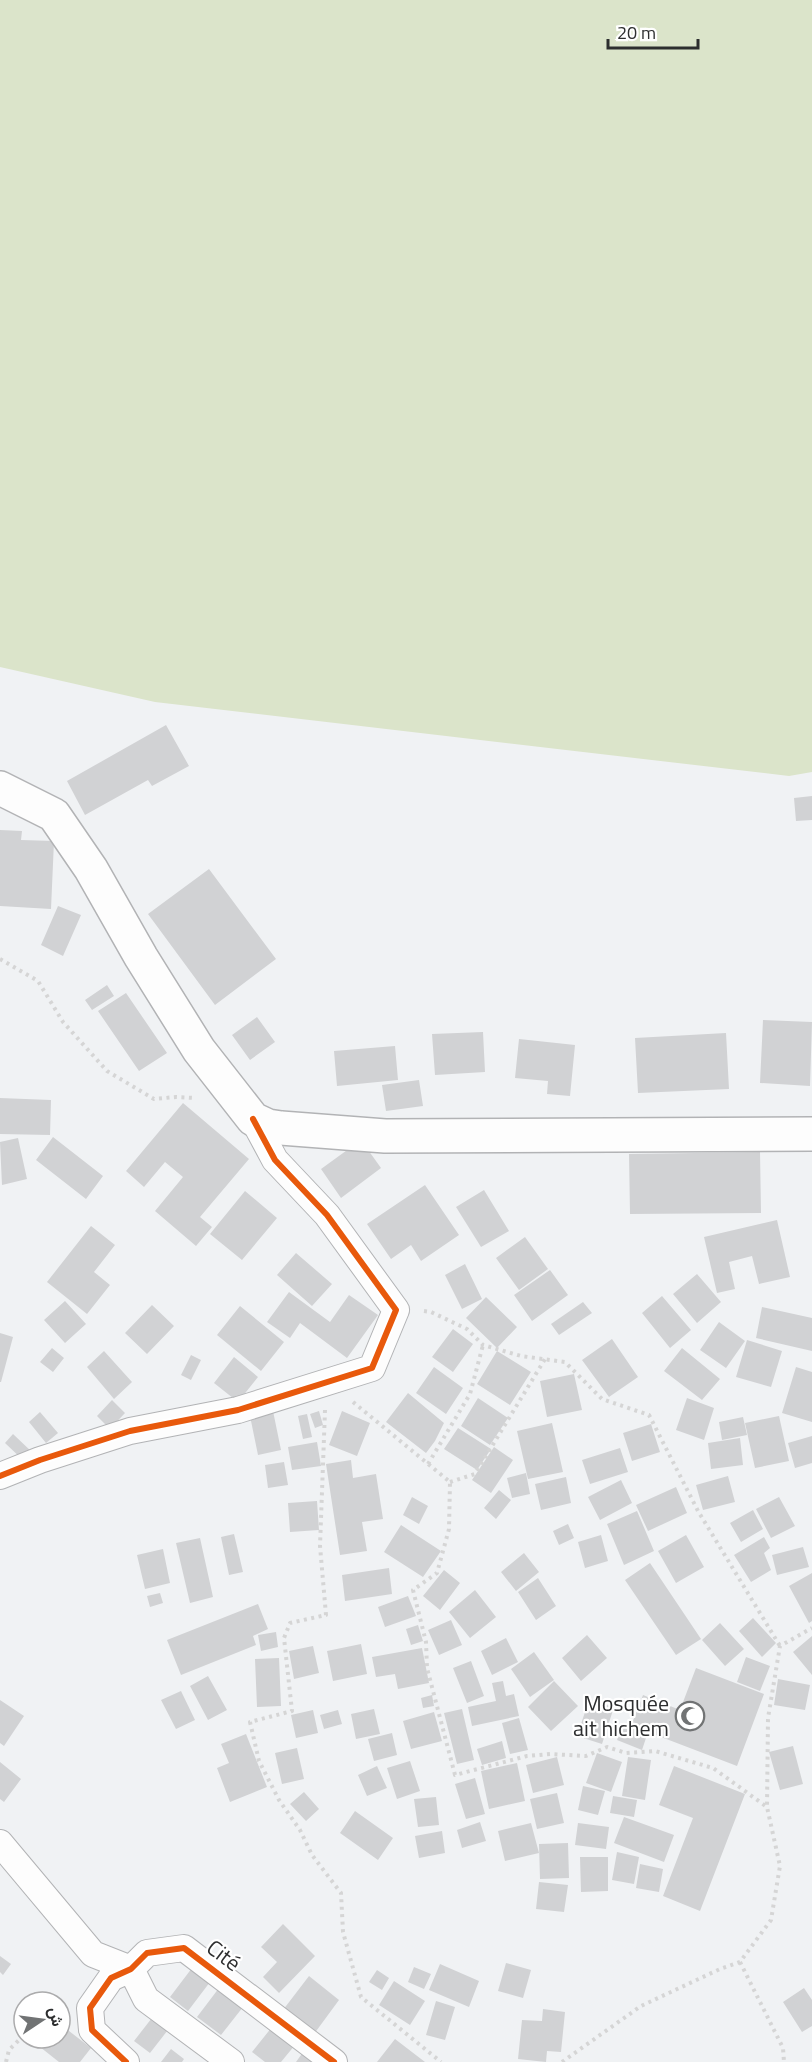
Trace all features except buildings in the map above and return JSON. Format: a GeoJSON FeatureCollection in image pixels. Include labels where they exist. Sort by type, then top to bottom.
{"type":"FeatureCollection","features":[{"type":"Feature","properties":{"kind":"main road"},"geometry":{"type":"LineString","coordinates":[[0,788],[54,815],[91,869],[141,957],[199,1050],[245,1109],[268,1126],[385,1136],[812,1134]]}},
{"type":"Feature","properties":{"kind":"street"},"geometry":{"type":"LineString","coordinates":[[0,1476],[40,1460],[130,1431],[238,1410],[372,1368],[396,1310],[327,1215],[275,1160],[245,1109]]}},
{"type":"Feature","properties":{"kind":"street"},"geometry":{"type":"LineString","coordinates":[[0,1843],[93,1954],[131,1969],[146,1999],[231,2062]]}},
{"type":"Feature","properties":{"kind":"street","name":"Cité"},"geometry":{"type":"LineString","coordinates":[[126,2062],[92,2030],[90,2008],[111,1978],[131,1969],[147,1953],[184,1948],[334,2062]]}},
{"type":"Feature","properties":{"kind":"path"},"geometry":{"type":"LineString","coordinates":[[0,959],[38,981],[63,1022],[107,1071],[154,1099],[176,1096],[245,1109]]}},
{"type":"Feature","properties":{"kind":"path"},"geometry":{"type":"LineString","coordinates":[[396,1310],[431,1312],[466,1329],[483,1345],[521,1356],[565,1362],[602,1399],[649,1415],[698,1511],[780,1646],[768,1718],[767,1808],[780,1866],[771,1920],[740,1962],[641,2006],[562,2062]]}},
{"type":"Feature","properties":{"kind":"path"},"geometry":{"type":"LineString","coordinates":[[428,1464],[470,1394],[483,1345]]}},
{"type":"Feature","properties":{"kind":"path"},"geometry":{"type":"LineString","coordinates":[[450,1482],[475,1474],[545,1359]]}},
{"type":"Feature","properties":{"kind":"path"},"geometry":{"type":"LineString","coordinates":[[327,1381],[450,1482]]}},
{"type":"Feature","properties":{"kind":"path"},"geometry":{"type":"LineString","coordinates":[[327,1381],[320,1546],[326,1615],[290,1623],[284,1638],[292,1711],[250,1722],[259,1761],[279,1800],[300,1830],[312,1855],[341,1893],[343,1932],[361,1997],[441,2062]]}},
{"type":"Feature","properties":{"kind":"path"},"geometry":{"type":"LineString","coordinates":[[450,1482],[449,1529],[437,1573],[413,1590],[426,1642],[428,1668],[455,1775],[527,1756],[550,1754],[586,1756],[606,1747],[626,1753],[655,1751],[713,1768],[767,1808]]}},
{"type":"Feature","properties":{"kind":"path"},"geometry":{"type":"LineString","coordinates":[[780,1646],[812,1628]]}},
{"type":"Feature","properties":{"kind":"path"},"geometry":{"type":"LineString","coordinates":[[740,1962],[783,2048],[784,2062]]}},
{"type":"Feature","properties":{"kind":"path"},"geometry":{"type":"LineString","coordinates":[[6,2062],[12,2047]]}},
{"type":"Feature","properties":{"kind":"green space"},"geometry":{"type":"Polygon","coordinates":[[[0,0],[812,0],[812,772],[789,776],[155,702],[0,667],[0,0]]]}},
{"type":"Feature","properties":{"kind":"cycle path"},"geometry":{"type":"LineString","coordinates":[[0,1476],[40,1460],[130,1431],[238,1410],[372,1368],[396,1310],[327,1215],[275,1160],[253,1119]]}},
{"type":"Feature","properties":{"kind":"cycle path"},"geometry":{"type":"LineString","coordinates":[[126,2062],[92,2030],[90,2008],[111,1978],[131,1969],[147,1953],[184,1948],[334,2062]]}},
{"type":"Feature","properties":{"kind":"place","name":"Mosquée ait hichem"},"geometry":{"type":"Point","coordinates":[690,1716]}}]}
